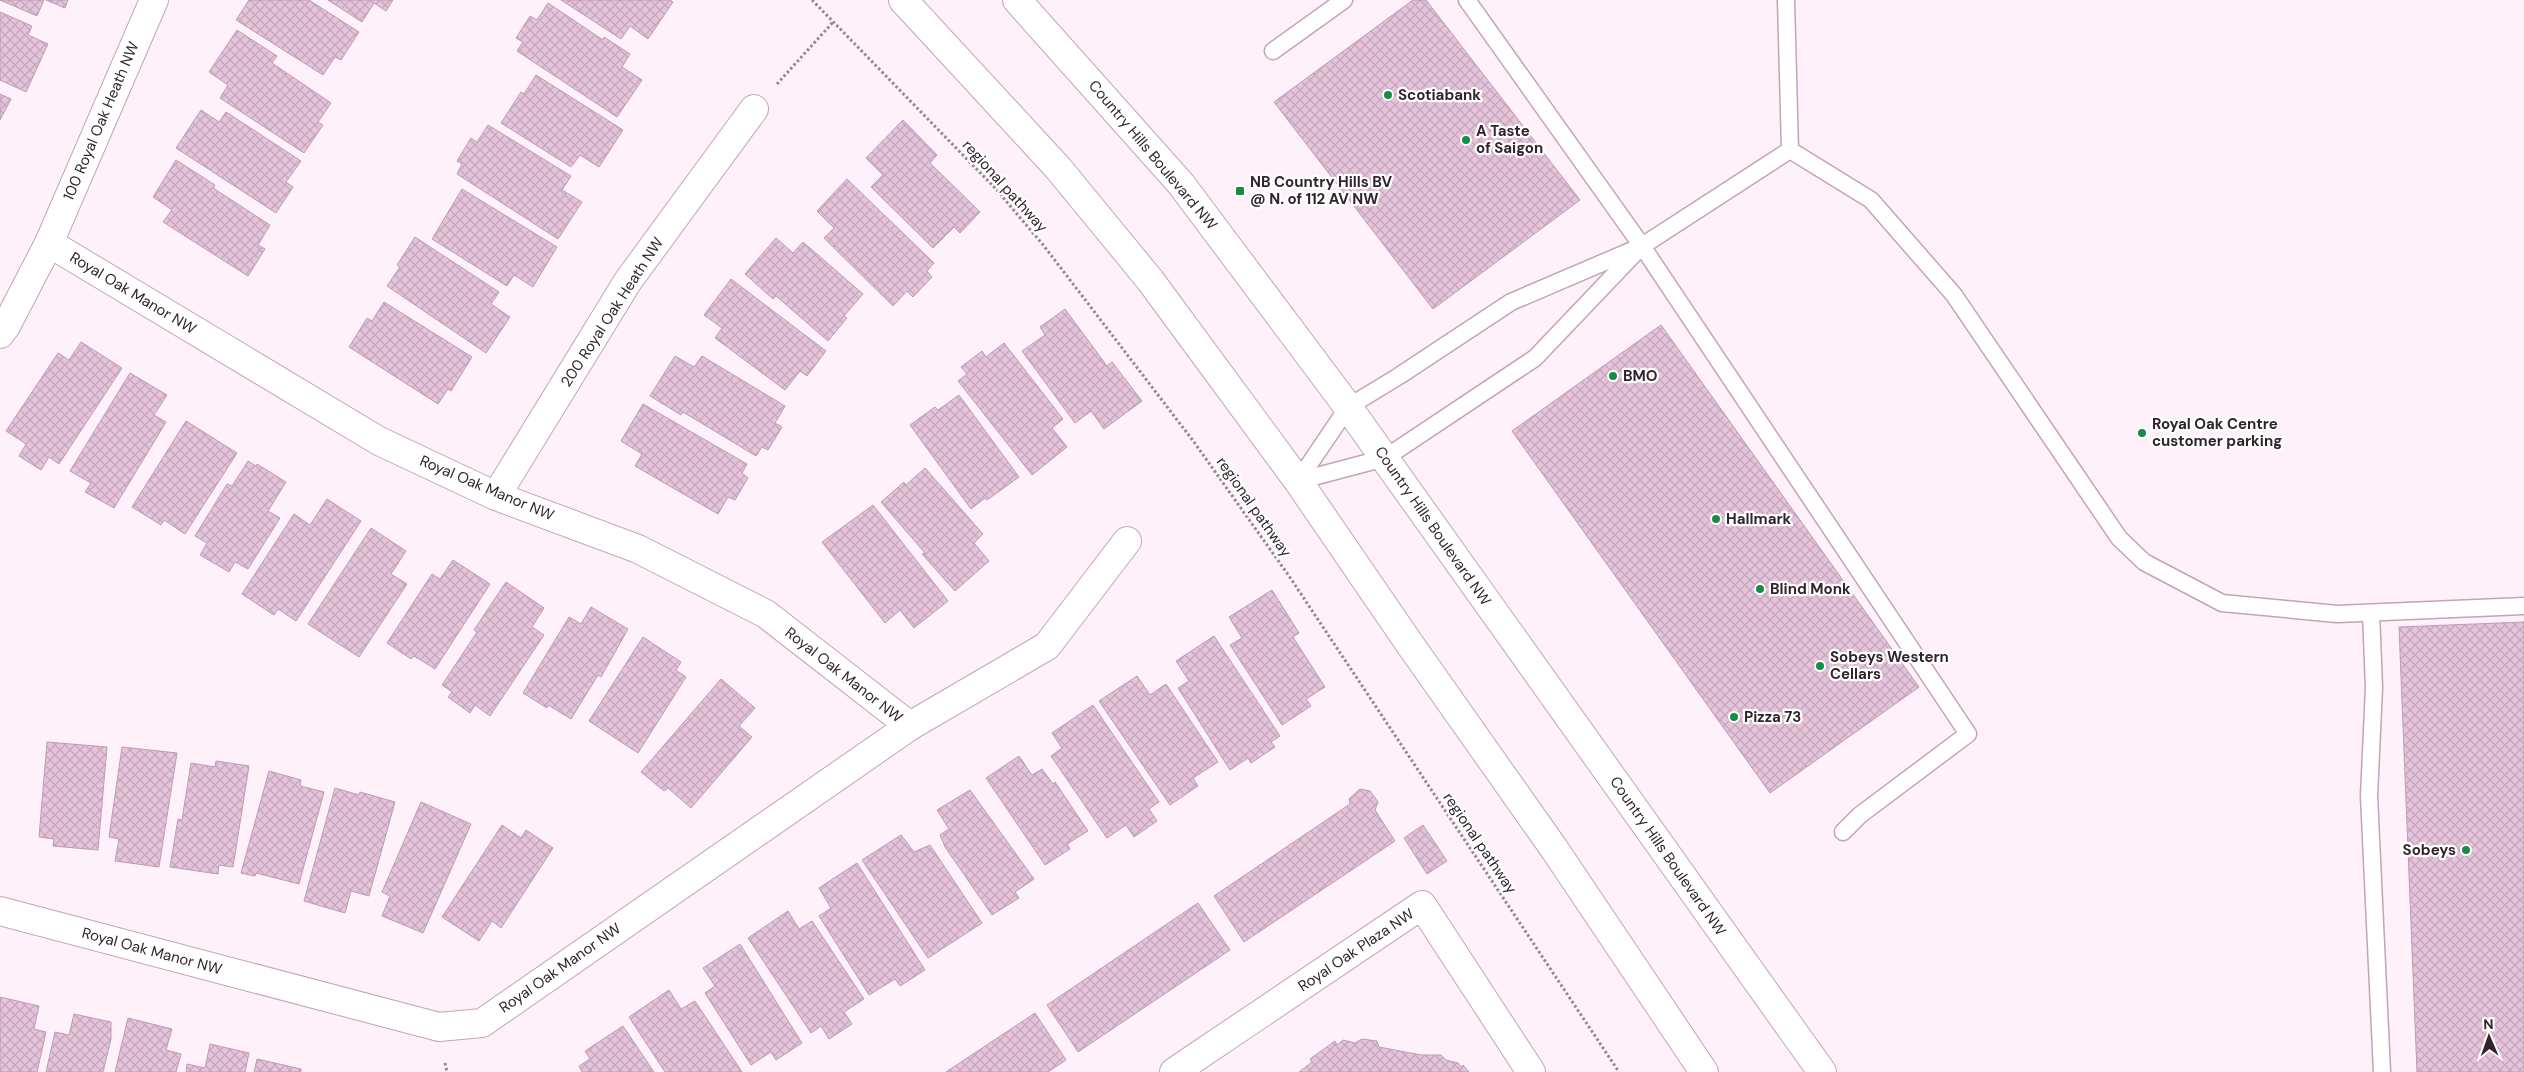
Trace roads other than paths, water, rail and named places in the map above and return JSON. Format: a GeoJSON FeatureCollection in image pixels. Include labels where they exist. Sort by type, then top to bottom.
{"type":"FeatureCollection","features":[{"type":"Feature","properties":{"kind":"street","name":"100 Royal Oak Heath NW"},"geometry":{"type":"LineString","coordinates":[[49,243],[154,0]]}},
{"type":"Feature","properties":{"kind":"street"},"geometry":{"type":"LineString","coordinates":[[903,0],[1064,176],[1150,280],[1298,481],[1409,643],[1555,850],[1704,1072]]}},
{"type":"Feature","properties":{"kind":"street","name":"Country Hills Boulevard NW"},"geometry":{"type":"LineString","coordinates":[[1017,0],[1181,184],[1385,458],[1822,1072]]}},
{"type":"Feature","properties":{"kind":"street","name":"200 Royal Oak Heath NW"},"geometry":{"type":"LineString","coordinates":[[496,496],[628,281],[754,109]]}},
{"type":"Feature","properties":{"kind":"street"},"geometry":{"type":"LineString","coordinates":[[0,334],[49,243]]}},
{"type":"Feature","properties":{"kind":"street","name":"Royal Oak Manor NW"},"geometry":{"type":"LineString","coordinates":[[0,911],[439,1028],[482,1023],[910,726],[766,614],[638,549],[496,496],[379,441],[49,243]]}},
{"type":"Feature","properties":{"kind":"street"},"geometry":{"type":"LineString","coordinates":[[910,726],[1047,646],[1127,542]]}},
{"type":"Feature","properties":{"kind":"street","name":"Royal Oak Plaza NW"},"geometry":{"type":"LineString","coordinates":[[1174,1072],[1422,905],[1531,1072]]}},
{"type":"Feature","properties":{"kind":"lane"},"geometry":{"type":"LineString","coordinates":[[1273,51],[1344,0]]}},
{"type":"Feature","properties":{"kind":"lane"},"geometry":{"type":"LineString","coordinates":[[1467,0],[1642,246],[1968,734],[1860,815],[1843,832]]}},
{"type":"Feature","properties":{"kind":"lane"},"geometry":{"type":"LineString","coordinates":[[1786,0],[1790,150]]}},
{"type":"Feature","properties":{"kind":"lane"},"geometry":{"type":"LineString","coordinates":[[1298,481],[1348,407],[1511,302],[1642,246],[1790,150]]}},
{"type":"Feature","properties":{"kind":"lane"},"geometry":{"type":"LineString","coordinates":[[1790,150],[1870,200],[1954,295],[2118,538],[2144,562],[2222,603],[2337,614],[2524,606]]}},
{"type":"Feature","properties":{"kind":"lane"},"geometry":{"type":"LineString","coordinates":[[1298,481],[1385,458],[1535,358],[1642,246]]}},
{"type":"Feature","properties":{"kind":"lane"},"geometry":{"type":"LineString","coordinates":[[2371,612],[2374,687],[2369,796],[2382,1072]]}},
{"type":"Feature","properties":{"kind":"place","name":"Scotiabank"},"geometry":{"type":"Point","coordinates":[1388,95]}},
{"type":"Feature","properties":{"kind":"place","name":"A Taste of Saigon"},"geometry":{"type":"Point","coordinates":[1466,140]}},
{"type":"Feature","properties":{"kind":"place","name":"NB Country Hills BV @ N. of 112 AV NW"},"geometry":{"type":"Point","coordinates":[1240,191]}},
{"type":"Feature","properties":{"kind":"place","name":"BMO"},"geometry":{"type":"Point","coordinates":[1613,376]}},
{"type":"Feature","properties":{"kind":"place","name":"Royal Oak Centre customer parking"},"geometry":{"type":"Point","coordinates":[2142,433]}},
{"type":"Feature","properties":{"kind":"place","name":"Hallmark"},"geometry":{"type":"Point","coordinates":[1716,519]}},
{"type":"Feature","properties":{"kind":"place","name":"Blind Monk"},"geometry":{"type":"Point","coordinates":[1760,589]}},
{"type":"Feature","properties":{"kind":"place","name":"Sobeys Western Cellars"},"geometry":{"type":"Point","coordinates":[1820,666]}},
{"type":"Feature","properties":{"kind":"place","name":"Pizza 73"},"geometry":{"type":"Point","coordinates":[1734,717]}},
{"type":"Feature","properties":{"kind":"place","name":"Sobeys"},"geometry":{"type":"Point","coordinates":[2466,850]}}]}
